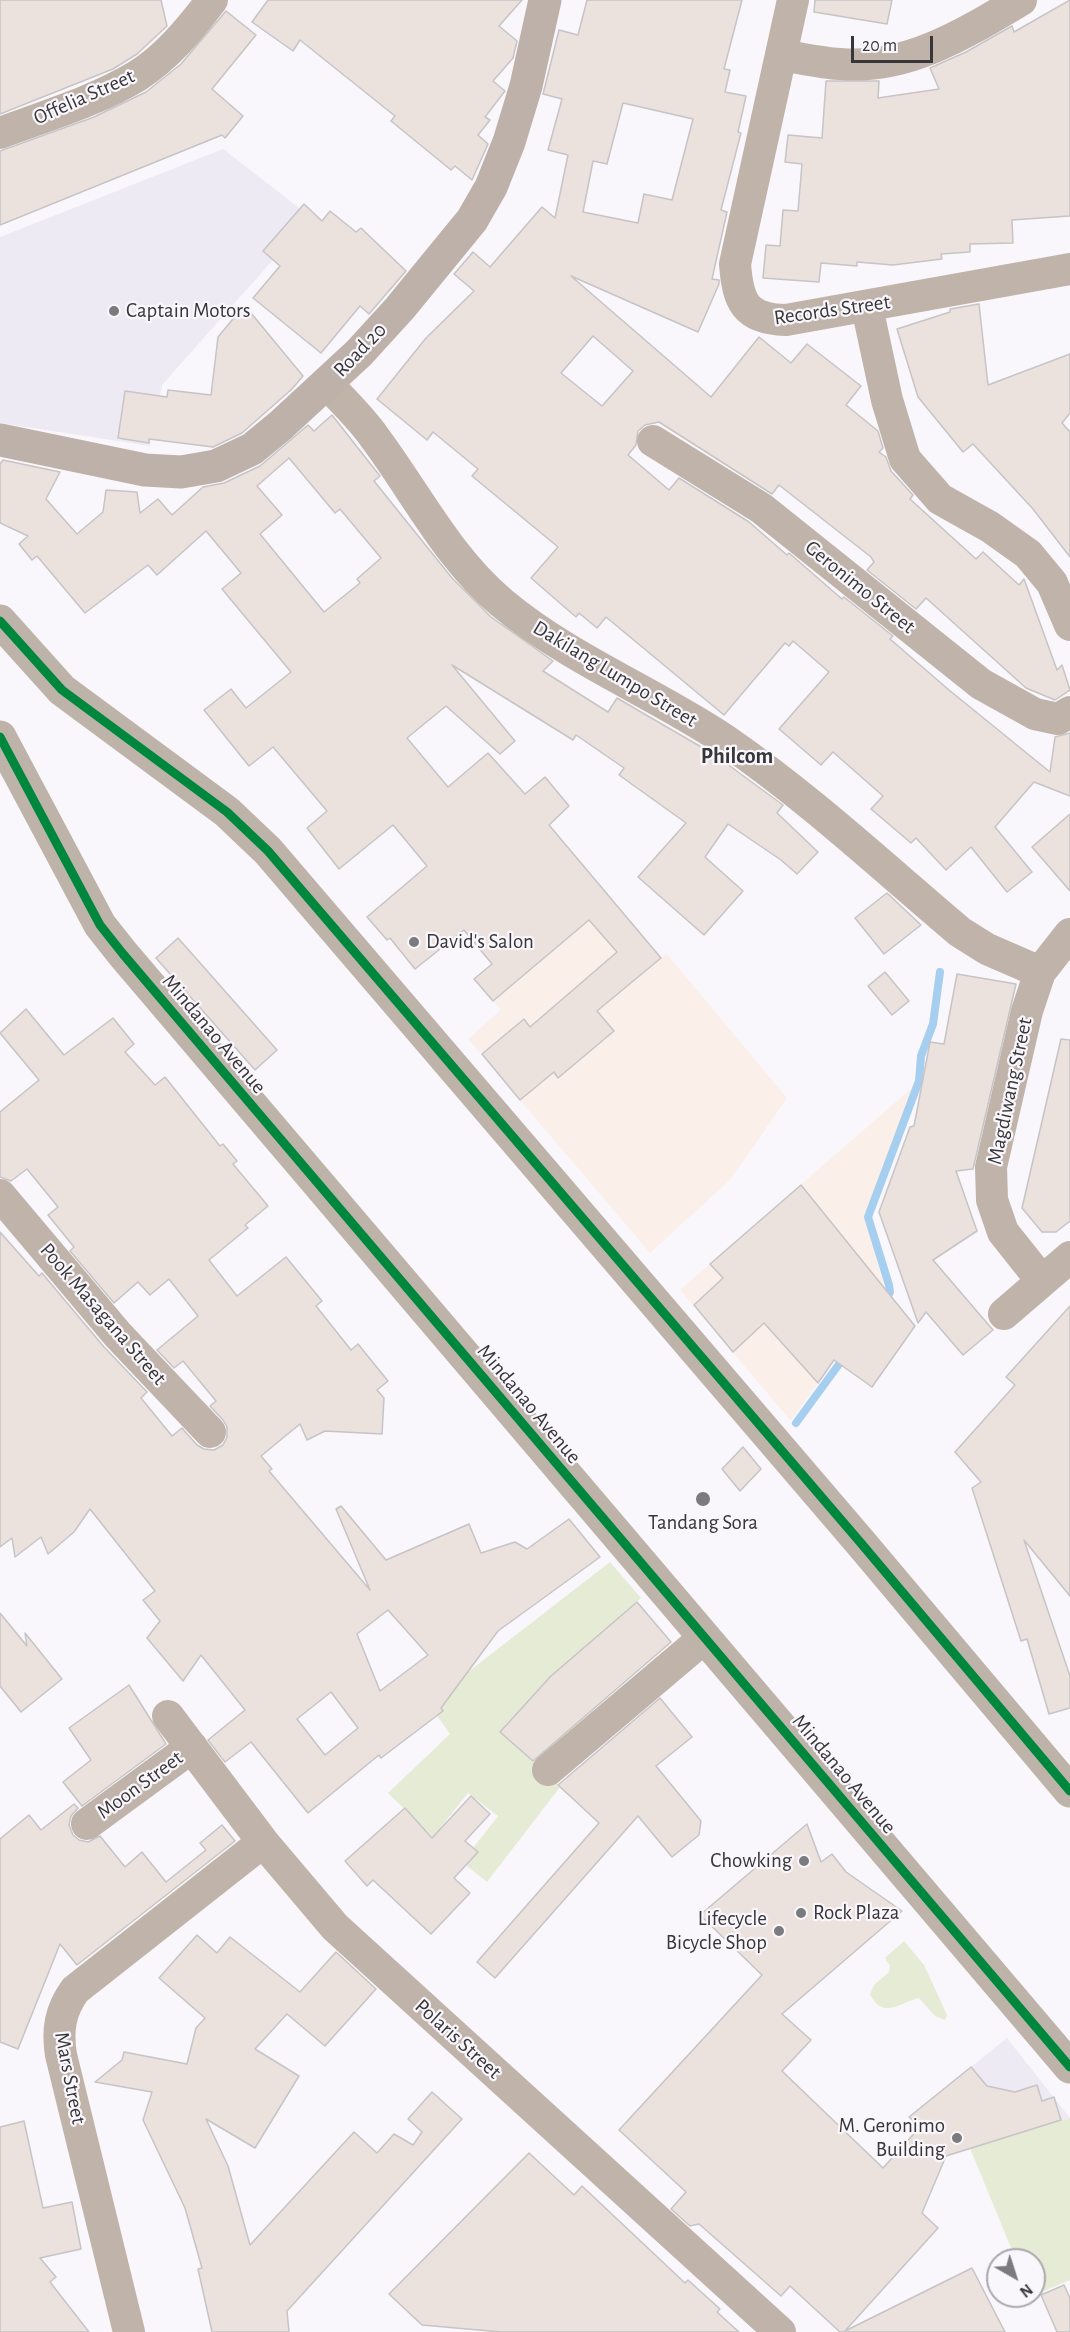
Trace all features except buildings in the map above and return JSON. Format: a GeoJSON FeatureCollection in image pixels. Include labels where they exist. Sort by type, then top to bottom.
{"type":"FeatureCollection","features":[{"type":"Feature","properties":{"kind":"main road"},"geometry":{"type":"LineString","coordinates":[[0,621],[62,690],[227,812],[268,852],[860,1542],[1070,1791]]}},
{"type":"Feature","properties":{"kind":"main road","name":"Mindanao Avenue"},"geometry":{"type":"LineString","coordinates":[[0,737],[105,932],[1070,2067]]}},
{"type":"Feature","properties":{"kind":"street","name":"Offelia Street"},"geometry":{"type":"LineString","coordinates":[[0,133],[106,91],[137,76],[165,55],[212,0]]}},
{"type":"Feature","properties":{"kind":"street","name":"Road 20"},"geometry":{"type":"LineString","coordinates":[[0,440],[145,470],[181,472],[216,466],[252,449],[327,384],[393,316],[472,220],[491,187],[509,142],[526,86],[545,0]]}},
{"type":"Feature","properties":{"kind":"street","name":"Records Street"},"geometry":{"type":"LineString","coordinates":[[793,0],[735,264],[737,289],[747,308],[765,319],[786,320],[867,307],[1070,268]]}},
{"type":"Feature","properties":{"kind":"street"},"geometry":{"type":"LineString","coordinates":[[781,55],[842,64],[881,63],[931,50],[1021,0]]}},
{"type":"Feature","properties":{"kind":"street"},"geometry":{"type":"LineString","coordinates":[[867,307],[887,400],[905,459],[940,499],[990,527],[1028,554],[1052,583],[1070,625]]}},
{"type":"Feature","properties":{"kind":"street","name":"Dakilang Lumpo Street"},"geometry":{"type":"LineString","coordinates":[[327,384],[375,438],[423,512],[460,559],[500,602],[544,634],[723,739],[770,772],[960,932],[987,949],[1040,972]]}},
{"type":"Feature","properties":{"kind":"street","name":"Geronimo Street"},"geometry":{"type":"LineString","coordinates":[[653,441],[761,508],[981,684],[1035,714],[1058,719],[1070,712]]}},
{"type":"Feature","properties":{"kind":"street","name":"Magdiwang Street"},"geometry":{"type":"LineString","coordinates":[[1042,1281],[1003,1232],[992,1200],[992,1167],[1027,1011],[1040,972],[1070,934]]}},
{"type":"Feature","properties":{"kind":"street","name":"Pook Masagana Street"},"geometry":{"type":"LineString","coordinates":[[0,1195],[118,1335],[210,1431]]}},
{"type":"Feature","properties":{"kind":"street"},"geometry":{"type":"LineString","coordinates":[[1004,1314],[1070,1257]]}},
{"type":"Feature","properties":{"kind":"street"},"geometry":{"type":"LineString","coordinates":[[548,1770],[704,1638]]}},
{"type":"Feature","properties":{"kind":"street","name":"Polaris Street"},"geometry":{"type":"LineString","coordinates":[[168,1716],[263,1842],[335,1927],[780,2332]]}},
{"type":"Feature","properties":{"kind":"street","name":"Moon Street"},"geometry":{"type":"LineString","coordinates":[[87,1824],[192,1747]]}},
{"type":"Feature","properties":{"kind":"street","name":"Mars Street"},"geometry":{"type":"LineString","coordinates":[[129,2332],[61,2055],[58,2040],[61,2016],[75,1990],[263,1842]]}},
{"type":"Feature","properties":{"kind":"shaded area","name":"Captain Motors"},"geometry":{"type":"Polygon","coordinates":[[[223,149],[311,217],[162,385],[150,446],[0,423],[0,237],[223,149]]]}},
{"type":"Feature","properties":{"kind":"shaded area"},"geometry":{"type":"Polygon","coordinates":[[[593,878],[661,957],[667,954],[787,1098],[731,1179],[650,1253],[468,1039],[501,1010],[474,979],[593,878]]]}},
{"type":"Feature","properties":{"kind":"shaded area"},"geometry":{"type":"Polygon","coordinates":[[[914,1086],[864,1216],[885,1289],[791,1421],[680,1290],[914,1086]]]}},
{"type":"Feature","properties":{"kind":"shaded area","name":"M. Geronimo Building"},"geometry":{"type":"Polygon","coordinates":[[[1007,2038],[1070,2118],[946,2156],[926,2202],[885,2166],[920,2128],[909,2117],[1007,2038]]]}},
{"type":"Feature","properties":{"kind":"green space"},"geometry":{"type":"Polygon","coordinates":[[[610,1562],[641,1598],[551,1676],[500,1731],[560,1787],[487,1882],[462,1862],[498,1816],[468,1793],[433,1837],[388,1793],[450,1734],[428,1703],[610,1562]]]}},
{"type":"Feature","properties":{"kind":"green space"},"geometry":{"type":"Polygon","coordinates":[[[904,1941],[924,1965],[947,2015],[945,2020],[935,2016],[919,1998],[886,2008],[875,2002],[870,1994],[874,1985],[889,1972],[890,1966],[885,1958],[904,1941]]]}},
{"type":"Feature","properties":{"kind":"green space"},"geometry":{"type":"Polygon","coordinates":[[[1070,2118],[1070,2280],[1046,2290],[1046,2248],[1011,2248],[970,2148],[1070,2118]]]}},
{"type":"Feature","properties":{"kind":"waterway"},"geometry":{"type":"LineString","coordinates":[[885,1302],[890,1292],[889,1285],[868,1217],[919,1081],[921,1056],[933,1024],[940,972]]}},
{"type":"Feature","properties":{"kind":"waterway"},"geometry":{"type":"LineString","coordinates":[[796,1423],[845,1356]]}},
{"type":"Feature","properties":{"kind":"cycle path"},"geometry":{"type":"LineString","coordinates":[[0,621],[62,690],[227,812],[268,851],[860,1542],[1070,1791]]}},
{"type":"Feature","properties":{"kind":"cycle path"},"geometry":{"type":"LineString","coordinates":[[0,737],[100,925],[123,954],[1070,2067]]}},
{"type":"Feature","properties":{"kind":"place","name":"Captain Motors"},"geometry":{"type":"Point","coordinates":[114,311]}},
{"type":"Feature","properties":{"kind":"place","name":"David's Salon"},"geometry":{"type":"Point","coordinates":[414,942]}},
{"type":"Feature","properties":{"kind":"place","name":"Tandang Sora"},"geometry":{"type":"Point","coordinates":[703,1499]}},
{"type":"Feature","properties":{"kind":"place","name":"Chowking"},"geometry":{"type":"Point","coordinates":[804,1861]}},
{"type":"Feature","properties":{"kind":"place","name":"Rock Plaza"},"geometry":{"type":"Point","coordinates":[801,1913]}},
{"type":"Feature","properties":{"kind":"place","name":"Lifecycle Bicycle Shop"},"geometry":{"type":"Point","coordinates":[779,1931]}},
{"type":"Feature","properties":{"kind":"place","name":"M. Geronimo Building"},"geometry":{"type":"Point","coordinates":[957,2138]}},
{"type":"Feature","properties":{"kind":"district","name":"Philcom"},"geometry":{"type":"Point","coordinates":[737,756]}}]}
